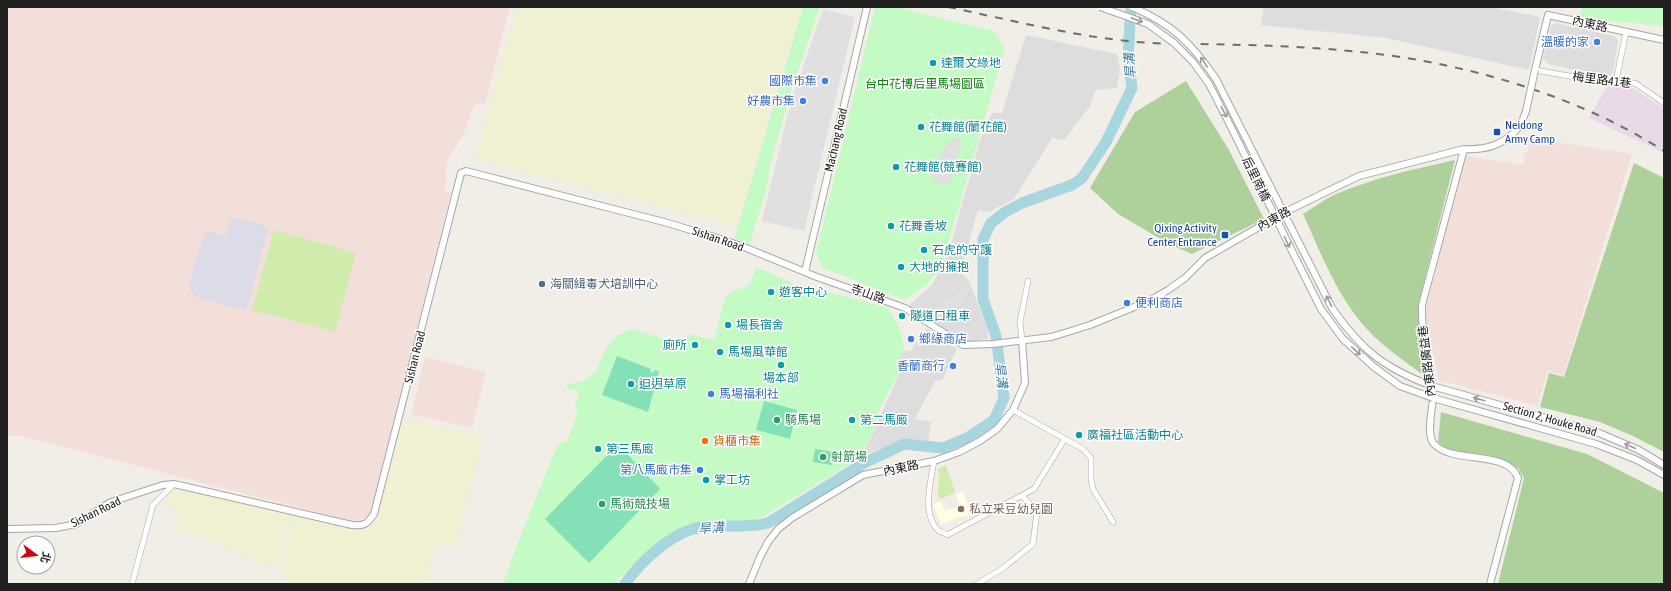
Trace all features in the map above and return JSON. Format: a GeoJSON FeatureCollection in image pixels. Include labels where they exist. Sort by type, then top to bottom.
{"type":"FeatureCollection","features":[{"type":"Feature","properties":{"kind":"street","name":"Machang Road"},"geometry":{"type":"LineString","coordinates":[[805,272],[867,7]]}},
{"type":"Feature","properties":{"kind":"street","name":"后里南橋"},"geometry":{"type":"LineString","coordinates":[[1100,7],[1148,24],[1174,43],[1192,62],[1209,84],[1321,308],[1344,339],[1374,367],[1400,386],[1433,398]]}},
{"type":"Feature","properties":{"kind":"street","name":"后里南橋"},"geometry":{"type":"LineString","coordinates":[[1132,7],[1153,16],[1174,29],[1200,55],[1216,80],[1332,308],[1356,340],[1382,362],[1415,380],[1432,386]]}},
{"type":"Feature","properties":{"kind":"street","name":"內東路"},"geometry":{"type":"LineString","coordinates":[[1006,343],[1051,337],[1090,325],[1149,301],[1185,278],[1205,258],[1285,212],[1359,176],[1464,149],[1481,150],[1494,146],[1508,137],[1519,127],[1526,111],[1548,15],[1664,40]]}},
{"type":"Feature","properties":{"kind":"street"},"geometry":{"type":"LineString","coordinates":[[1616,81],[1626,32]]}},
{"type":"Feature","properties":{"kind":"street","name":"梅里路41巷"},"geometry":{"type":"LineString","coordinates":[[1535,70],[1603,82],[1616,81],[1623,83],[1635,83],[1664,103]]}},
{"type":"Feature","properties":{"kind":"street","name":"內東路廣益巷"},"geometry":{"type":"LineString","coordinates":[[1464,149],[1422,305],[1422,329],[1433,398],[1430,439],[1434,444],[1448,452],[1503,463],[1515,470],[1518,478],[1490,584]]}},
{"type":"Feature","properties":{"kind":"street","name":"Sishan Road"},"geometry":{"type":"LineString","coordinates":[[7,529],[56,528],[76,524],[111,502],[163,485],[174,484],[352,525],[360,526],[368,523],[374,514],[461,173],[466,171],[704,234],[744,247],[805,272]]}},
{"type":"Feature","properties":{"kind":"street","name":"寺山路"},"geometry":{"type":"LineString","coordinates":[[805,272],[905,308],[963,345],[1006,343]]}},
{"type":"Feature","properties":{"kind":"street"},"geometry":{"type":"LineString","coordinates":[[1022,340],[1020,322],[1028,280]]}},
{"type":"Feature","properties":{"kind":"street","name":"內東路"},"geometry":{"type":"LineString","coordinates":[[749,584],[768,542],[778,529],[792,518],[863,475],[934,461],[959,452],[980,441],[997,429],[1013,410],[1024,383],[1022,340]]}},
{"type":"Feature","properties":{"kind":"street","name":"Section 2, Houke Road"},"geometry":{"type":"LineString","coordinates":[[1432,386],[1599,433],[1639,450],[1664,464]]}},
{"type":"Feature","properties":{"kind":"street","name":"Section 2, Houke Road"},"geometry":{"type":"LineString","coordinates":[[1433,398],[1596,444],[1637,460],[1664,475]]}},
{"type":"Feature","properties":{"kind":"street"},"geometry":{"type":"LineString","coordinates":[[1013,410],[1064,440],[1083,449],[1091,458],[1091,479],[1093,489],[1113,522]]}},
{"type":"Feature","properties":{"kind":"street"},"geometry":{"type":"LineString","coordinates":[[934,461],[928,506],[931,519],[938,530],[947,535],[1034,489],[1064,440]]}},
{"type":"Feature","properties":{"kind":"street"},"geometry":{"type":"LineString","coordinates":[[132,584],[153,505],[174,484]]}},
{"type":"Feature","properties":{"kind":"street"},"geometry":{"type":"LineString","coordinates":[[977,584],[1002,569],[1033,544],[1037,511],[1022,496]]}},
{"type":"Feature","properties":{"kind":"shaded area"},"geometry":{"type":"Polygon","coordinates":[[[7,7],[510,7],[485,104],[479,103],[474,105],[463,136],[449,157],[445,174],[447,178],[444,190],[451,193],[370,515],[355,522],[21,436],[7,436],[7,7]]]}},
{"type":"Feature","properties":{"kind":"shaded area"},"geometry":{"type":"Polygon","coordinates":[[[1264,7],[1491,7],[1540,17],[1529,70],[1386,38],[1261,25],[1264,7]]]}},
{"type":"Feature","properties":{"kind":"shaded area"},"geometry":{"type":"Polygon","coordinates":[[[823,9],[855,17],[804,231],[762,221],[790,105],[823,9]]]}},
{"type":"Feature","properties":{"kind":"shaded area"},"geometry":{"type":"Polygon","coordinates":[[[1556,23],[1615,36],[1618,41],[1613,73],[1609,77],[1548,64],[1543,58],[1551,25],[1556,23]]]}},
{"type":"Feature","properties":{"kind":"shaded area"},"geometry":{"type":"Polygon","coordinates":[[[1026,35],[1117,54],[1120,69],[1117,88],[1096,90],[1090,106],[1064,140],[1052,138],[1014,199],[988,212],[978,210],[960,273],[968,279],[988,330],[988,338],[965,343],[907,307],[932,285],[949,252],[979,143],[992,113],[1002,113],[1026,35]]]}},
{"type":"Feature","properties":{"kind":"shaded area"},"geometry":{"type":"Polygon","coordinates":[[[1627,84],[1664,109],[1664,153],[1589,118],[1607,86],[1616,87],[1627,84]]]}},
{"type":"Feature","properties":{"kind":"shaded area"},"geometry":{"type":"Polygon","coordinates":[[[954,137],[962,140],[950,184],[933,184],[932,164],[954,137]]]}},
{"type":"Feature","properties":{"kind":"shaded area"},"geometry":{"type":"Polygon","coordinates":[[[1530,138],[1632,154],[1563,376],[1548,371],[1537,406],[1439,380],[1426,318],[1427,304],[1465,156],[1523,165],[1525,158],[1522,154],[1528,151],[1530,138]]]}},
{"type":"Feature","properties":{"kind":"shaded area"},"geometry":{"type":"Polygon","coordinates":[[[232,217],[263,225],[268,229],[246,311],[194,296],[189,288],[196,258],[206,231],[226,235],[232,217]]]}},
{"type":"Feature","properties":{"kind":"shaded area"},"geometry":{"type":"Polygon","coordinates":[[[964,284],[972,287],[955,312],[950,313],[939,327],[930,320],[947,297],[952,301],[964,284]]]}},
{"type":"Feature","properties":{"kind":"shaded area"},"geometry":{"type":"Polygon","coordinates":[[[926,328],[957,349],[942,380],[935,381],[915,419],[931,422],[928,441],[904,440],[863,455],[900,372],[897,364],[901,350],[911,351],[926,328]]]}},
{"type":"Feature","properties":{"kind":"shaded area"},"geometry":{"type":"Polygon","coordinates":[[[425,357],[486,372],[472,428],[411,414],[425,357]]]}},
{"type":"Feature","properties":{"kind":"shaded area","name":"私立采豆幼兒園"},"geometry":{"type":"Polygon","coordinates":[[[963,491],[971,514],[941,524],[933,504],[941,501],[945,511],[960,506],[956,494],[963,491]]]}},
{"type":"Feature","properties":{"kind":"green space"},"geometry":{"type":"Polygon","coordinates":[[[517,7],[801,7],[736,226],[474,159],[517,7]]]}},
{"type":"Feature","properties":{"kind":"green space"},"geometry":{"type":"Polygon","coordinates":[[[803,7],[820,7],[790,94],[769,170],[768,183],[750,244],[734,239],[803,7]]]}},
{"type":"Feature","properties":{"kind":"green space","name":"台中花博后里馬場園區"},"geometry":{"type":"Polygon","coordinates":[[[875,7],[895,7],[994,31],[1005,48],[942,265],[928,284],[905,300],[823,268],[816,254],[875,7]]]}},
{"type":"Feature","properties":{"kind":"green space"},"geometry":{"type":"Polygon","coordinates":[[[1582,7],[1664,7],[1664,26],[1579,18],[1582,7]]]}},
{"type":"Feature","properties":{"kind":"green space"},"geometry":{"type":"Polygon","coordinates":[[[1186,81],[1229,150],[1264,219],[1192,254],[1169,244],[1118,214],[1090,188],[1135,112],[1186,81]]]}},
{"type":"Feature","properties":{"kind":"green space"},"geometry":{"type":"Polygon","coordinates":[[[1455,160],[1418,306],[1419,330],[1426,377],[1381,342],[1356,316],[1330,274],[1303,214],[1330,197],[1349,189],[1379,179],[1455,160]]]}},
{"type":"Feature","properties":{"kind":"green space"},"geometry":{"type":"Polygon","coordinates":[[[1634,163],[1664,178],[1664,452],[1633,436],[1600,422],[1540,407],[1549,373],[1564,377],[1634,163]]]}},
{"type":"Feature","properties":{"kind":"green space"},"geometry":{"type":"Polygon","coordinates":[[[274,230],[356,253],[335,332],[252,310],[274,230]]]}},
{"type":"Feature","properties":{"kind":"green space"},"geometry":{"type":"Polygon","coordinates":[[[756,267],[793,283],[792,287],[813,293],[814,288],[889,308],[900,330],[904,351],[898,360],[900,371],[881,405],[873,432],[860,458],[762,517],[746,521],[715,520],[699,522],[674,532],[642,556],[613,584],[503,584],[520,537],[558,444],[567,441],[578,413],[576,405],[580,391],[566,388],[568,384],[589,378],[595,373],[608,346],[621,334],[631,329],[685,345],[688,334],[714,340],[725,299],[731,291],[744,288],[750,283],[756,267]]]}},
{"type":"Feature","properties":{"kind":"green space"},"geometry":{"type":"Polygon","coordinates":[[[617,356],[651,369],[650,372],[653,373],[655,370],[659,372],[648,412],[602,395],[617,356]]]}},
{"type":"Feature","properties":{"kind":"green space","name":"騎馬場"},"geometry":{"type":"Polygon","coordinates":[[[764,401],[797,410],[790,439],[756,430],[764,401]]]}},
{"type":"Feature","properties":{"kind":"green space"},"geometry":{"type":"Polygon","coordinates":[[[1441,412],[1587,454],[1664,493],[1664,584],[1498,584],[1524,478],[1518,468],[1446,448],[1438,442],[1441,412]]]}},
{"type":"Feature","properties":{"kind":"green space"},"geometry":{"type":"Polygon","coordinates":[[[410,419],[481,436],[482,441],[456,548],[436,544],[429,560],[430,572],[427,584],[286,584],[279,570],[293,515],[359,531],[369,529],[377,522],[403,421],[410,419]]]}},
{"type":"Feature","properties":{"kind":"green space","name":"馬術競技場"},"geometry":{"type":"Polygon","coordinates":[[[618,444],[660,489],[589,563],[545,519],[618,444]]]}},
{"type":"Feature","properties":{"kind":"green space","name":"射箭場"},"geometry":{"type":"Polygon","coordinates":[[[815,449],[834,452],[832,465],[813,462],[815,449]]]}},
{"type":"Feature","properties":{"kind":"green space"},"geometry":{"type":"Polygon","coordinates":[[[946,465],[955,493],[940,499],[938,495],[939,473],[937,469],[946,465]]]}},
{"type":"Feature","properties":{"kind":"green space"},"geometry":{"type":"Polygon","coordinates":[[[174,486],[290,514],[277,565],[259,563],[217,543],[174,529],[178,511],[175,508],[163,505],[174,486]]]}},
{"type":"Feature","properties":{"kind":"waterway","name":"旱溝"},"geometry":{"type":"LineString","coordinates":[[625,584],[649,557],[659,548],[680,534],[702,527],[751,526],[768,523],[866,462],[904,444],[942,448],[967,438],[994,420],[1004,398],[996,336],[983,299],[983,239],[991,223],[1005,212],[1022,203],[1072,185],[1082,178],[1106,142],[1132,88],[1128,57],[1131,7]]}},
{"type":"Feature","properties":{"kind":"railway"},"geometry":{"type":"LineString","coordinates":[[948,7],[1075,34],[1126,41],[1319,48],[1399,57],[1438,64],[1518,84],[1556,98],[1594,113],[1630,131],[1664,151]]}},
{"type":"Feature","properties":{"kind":"place","name":"溫暖的家"},"geometry":{"type":"Point","coordinates":[1597,42]}},
{"type":"Feature","properties":{"kind":"place","name":"達爾文綠地"},"geometry":{"type":"Point","coordinates":[933,63]}},
{"type":"Feature","properties":{"kind":"place","name":"國際市集"},"geometry":{"type":"Point","coordinates":[825,81]}},
{"type":"Feature","properties":{"kind":"place","name":"好農市集"},"geometry":{"type":"Point","coordinates":[803,101]}},
{"type":"Feature","properties":{"kind":"place","name":"花舞館(蘭花館)"},"geometry":{"type":"Point","coordinates":[921,127]}},
{"type":"Feature","properties":{"kind":"place","name":"Neidong Army Camp"},"geometry":{"type":"Point","coordinates":[1497,132]}},
{"type":"Feature","properties":{"kind":"place","name":"花舞館(競賽館)"},"geometry":{"type":"Point","coordinates":[896,167]}},
{"type":"Feature","properties":{"kind":"place","name":"花舞香坡"},"geometry":{"type":"Point","coordinates":[891,226]}},
{"type":"Feature","properties":{"kind":"place","name":"Qixing Activity Center Entrance"},"geometry":{"type":"Point","coordinates":[1225,235]}},
{"type":"Feature","properties":{"kind":"place","name":"石虎的守護"},"geometry":{"type":"Point","coordinates":[924,250]}},
{"type":"Feature","properties":{"kind":"place","name":"大地的擁抱"},"geometry":{"type":"Point","coordinates":[901,267]}},
{"type":"Feature","properties":{"kind":"place","name":"海關緝毒犬培訓中心"},"geometry":{"type":"Point","coordinates":[542,284]}},
{"type":"Feature","properties":{"kind":"place","name":"遊客中心"},"geometry":{"type":"Point","coordinates":[771,292]}},
{"type":"Feature","properties":{"kind":"place","name":"便利商店"},"geometry":{"type":"Point","coordinates":[1127,303]}},
{"type":"Feature","properties":{"kind":"place","name":"隧道口租車"},"geometry":{"type":"Point","coordinates":[902,316]}},
{"type":"Feature","properties":{"kind":"place","name":"場長宿舍"},"geometry":{"type":"Point","coordinates":[728,325]}},
{"type":"Feature","properties":{"kind":"place","name":"鄉緣商店"},"geometry":{"type":"Point","coordinates":[911,339]}},
{"type":"Feature","properties":{"kind":"place","name":"廁所"},"geometry":{"type":"Point","coordinates":[695,345]}},
{"type":"Feature","properties":{"kind":"place","name":"馬場風華館"},"geometry":{"type":"Point","coordinates":[720,352]}},
{"type":"Feature","properties":{"kind":"place","name":"場本部"},"geometry":{"type":"Point","coordinates":[781,365]}},
{"type":"Feature","properties":{"kind":"place","name":"香蘭商行"},"geometry":{"type":"Point","coordinates":[953,366]}},
{"type":"Feature","properties":{"kind":"place","name":"𨑨迌草原"},"geometry":{"type":"Point","coordinates":[631,384]}},
{"type":"Feature","properties":{"kind":"place","name":"馬場福利社"},"geometry":{"type":"Point","coordinates":[711,394]}},
{"type":"Feature","properties":{"kind":"place","name":"騎馬場"},"geometry":{"type":"Point","coordinates":[777,420]}},
{"type":"Feature","properties":{"kind":"place","name":"第二馬廄"},"geometry":{"type":"Point","coordinates":[852,420]}},
{"type":"Feature","properties":{"kind":"place","name":"廣福社區活動中心"},"geometry":{"type":"Point","coordinates":[1079,435]}},
{"type":"Feature","properties":{"kind":"place","name":"貨櫃市集"},"geometry":{"type":"Point","coordinates":[705,441]}},
{"type":"Feature","properties":{"kind":"place","name":"第三馬廄"},"geometry":{"type":"Point","coordinates":[598,449]}},
{"type":"Feature","properties":{"kind":"place","name":"射箭場"},"geometry":{"type":"Point","coordinates":[823,457]}},
{"type":"Feature","properties":{"kind":"place","name":"第八馬廄市集"},"geometry":{"type":"Point","coordinates":[700,470]}},
{"type":"Feature","properties":{"kind":"place","name":"掌工坊"},"geometry":{"type":"Point","coordinates":[706,480]}},
{"type":"Feature","properties":{"kind":"place","name":"馬術競技場"},"geometry":{"type":"Point","coordinates":[602,504]}},
{"type":"Feature","properties":{"kind":"place","name":"私立采豆幼兒園"},"geometry":{"type":"Point","coordinates":[961,509]}}]}
